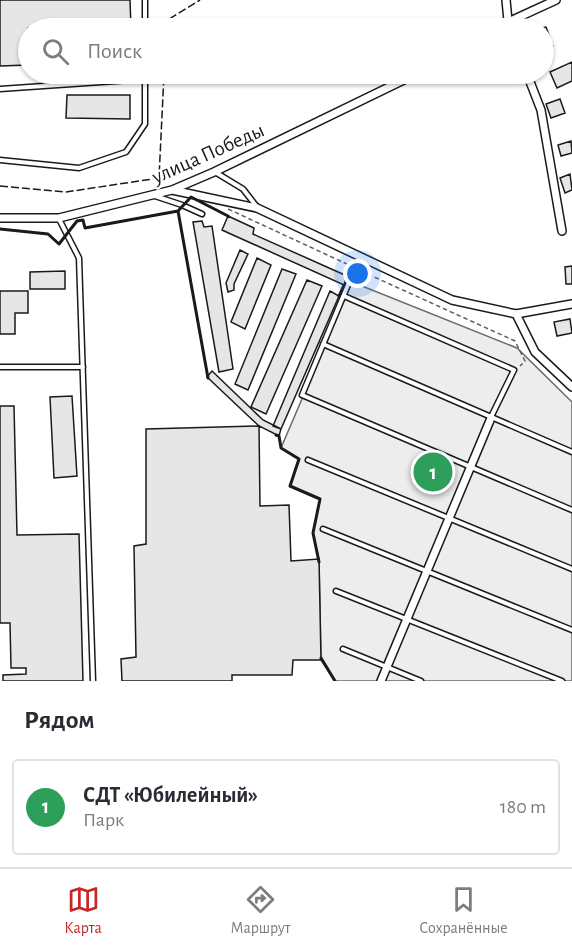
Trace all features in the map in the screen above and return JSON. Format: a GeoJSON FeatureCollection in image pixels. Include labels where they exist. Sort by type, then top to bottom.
{"type":"FeatureCollection","features":[{"type":"Feature","properties":{"kind":"street"},"geometry":{"type":"LineString","coordinates":[[503,18],[506,0]]}},
{"type":"Feature","properties":{"kind":"street"},"geometry":{"type":"LineString","coordinates":[[519,18],[556,0]]}},
{"type":"Feature","properties":{"kind":"street","name":"улица Победы"},"geometry":{"type":"LineString","coordinates":[[0,218],[59,218],[172,190],[395,84]]}},
{"type":"Feature","properties":{"kind":"street"},"geometry":{"type":"LineString","coordinates":[[531,84],[541,110],[562,231]]}},
{"type":"Feature","properties":{"kind":"street"},"geometry":{"type":"LineString","coordinates":[[172,190],[257,208],[452,300],[516,314],[572,304]]}},
{"type":"Feature","properties":{"kind":"street"},"geometry":{"type":"LineString","coordinates":[[516,314],[535,352],[572,387]]}},
{"type":"Feature","properties":{"kind":"street"},"geometry":{"type":"LineString","coordinates":[[381,681],[491,418]]}},
{"type":"Feature","properties":{"kind":"lane"},"geometry":{"type":"LineString","coordinates":[[145,0],[145,18]]}},
{"type":"Feature","properties":{"kind":"lane"},"geometry":{"type":"LineString","coordinates":[[0,89],[81,84]]}},
{"type":"Feature","properties":{"kind":"lane"},"geometry":{"type":"LineString","coordinates":[[0,160],[79,168],[126,152],[145,124],[145,84]]}},
{"type":"Feature","properties":{"kind":"lane"},"geometry":{"type":"LineString","coordinates":[[214,172],[243,189],[257,208]]}},
{"type":"Feature","properties":{"kind":"lane"},"geometry":{"type":"LineString","coordinates":[[154,195],[202,214]]}},
{"type":"Feature","properties":{"kind":"lane"},"geometry":{"type":"LineString","coordinates":[[59,218],[79,258],[93,681]]}},
{"type":"Feature","properties":{"kind":"lane"},"geometry":{"type":"LineString","coordinates":[[355,268],[302,395],[572,510]]}},
{"type":"Feature","properties":{"kind":"lane"},"geometry":{"type":"LineString","coordinates":[[344,296],[514,370],[491,418]]}},
{"type":"Feature","properties":{"kind":"lane"},"geometry":{"type":"LineString","coordinates":[[323,344],[572,452]]}},
{"type":"Feature","properties":{"kind":"lane"},"geometry":{"type":"LineString","coordinates":[[0,368],[83,367]]}},
{"type":"Feature","properties":{"kind":"lane"},"geometry":{"type":"LineString","coordinates":[[308,460],[572,569]]}},
{"type":"Feature","properties":{"kind":"lane"},"geometry":{"type":"LineString","coordinates":[[323,530],[572,630]]}},
{"type":"Feature","properties":{"kind":"lane"},"geometry":{"type":"LineString","coordinates":[[336,591],[562,681]]}},
{"type":"Feature","properties":{"kind":"lane"},"geometry":{"type":"LineString","coordinates":[[343,649],[421,681]]}},
{"type":"Feature","properties":{"kind":"path"},"geometry":{"type":"LineString","coordinates":[[218,200],[230,211],[515,341],[525,361],[514,370]]}},
{"type":"Feature","properties":{"kind":"shaded area"},"geometry":{"type":"Polygon","coordinates":[[[352,282],[517,348],[572,402],[572,681],[335,681],[321,660],[319,559],[313,533],[320,499],[290,486],[299,459],[281,448],[352,282]]]}},
{"type":"Feature","properties":{"kind":"building"},"geometry":{"type":"Polygon","coordinates":[[[0,0],[130,0],[131,18],[18,18],[18,65],[0,66],[0,0]]]}},
{"type":"Feature","properties":{"kind":"building"},"geometry":{"type":"Polygon","coordinates":[[[572,62],[572,81],[557,88],[554,81],[554,70],[572,62]]]}},
{"type":"Feature","properties":{"kind":"building"},"geometry":{"type":"Polygon","coordinates":[[[67,95],[130,95],[130,119],[66,118],[67,95]]]}},
{"type":"Feature","properties":{"kind":"building"},"geometry":{"type":"Polygon","coordinates":[[[560,99],[565,113],[551,118],[546,104],[560,99]]]}},
{"type":"Feature","properties":{"kind":"building"},"geometry":{"type":"Polygon","coordinates":[[[571,141],[572,153],[561,156],[558,145],[571,141]]]}},
{"type":"Feature","properties":{"kind":"building"},"geometry":{"type":"Polygon","coordinates":[[[570,174],[572,190],[565,193],[560,178],[570,174]]]}},
{"type":"Feature","properties":{"kind":"building"},"geometry":{"type":"Polygon","coordinates":[[[228,216],[254,228],[253,234],[347,276],[344,285],[222,230],[228,216]]]}},
{"type":"Feature","properties":{"kind":"building"},"geometry":{"type":"Polygon","coordinates":[[[202,221],[204,227],[212,226],[233,369],[219,372],[193,222],[202,221]]]}},
{"type":"Feature","properties":{"kind":"building"},"geometry":{"type":"Polygon","coordinates":[[[240,250],[248,254],[234,284],[234,290],[228,292],[226,283],[240,250]]]}},
{"type":"Feature","properties":{"kind":"building"},"geometry":{"type":"Polygon","coordinates":[[[257,258],[271,265],[245,329],[231,322],[257,258]]]}},
{"type":"Feature","properties":{"kind":"building"},"geometry":{"type":"Polygon","coordinates":[[[572,266],[572,284],[566,284],[565,267],[572,266]]]}},
{"type":"Feature","properties":{"kind":"building"},"geometry":{"type":"Polygon","coordinates":[[[282,269],[296,274],[248,390],[235,384],[282,269]]]}},
{"type":"Feature","properties":{"kind":"building"},"geometry":{"type":"Polygon","coordinates":[[[65,271],[65,289],[30,289],[30,272],[65,271]]]}},
{"type":"Feature","properties":{"kind":"building"},"geometry":{"type":"Polygon","coordinates":[[[307,280],[322,286],[266,414],[251,407],[307,280]]]}},
{"type":"Feature","properties":{"kind":"building"},"geometry":{"type":"Polygon","coordinates":[[[0,291],[28,291],[28,313],[15,313],[15,334],[0,334],[0,291]]]}},
{"type":"Feature","properties":{"kind":"building"},"geometry":{"type":"Polygon","coordinates":[[[330,291],[339,296],[281,429],[273,426],[330,291]]]}},
{"type":"Feature","properties":{"kind":"building"},"geometry":{"type":"Polygon","coordinates":[[[570,319],[572,333],[557,336],[554,322],[570,319]]]}},
{"type":"Feature","properties":{"kind":"building"},"geometry":{"type":"Polygon","coordinates":[[[212,371],[263,420],[281,429],[279,436],[259,426],[207,377],[212,371]]]}},
{"type":"Feature","properties":{"kind":"building"},"geometry":{"type":"Polygon","coordinates":[[[72,396],[77,476],[54,478],[50,397],[72,396]]]}},
{"type":"Feature","properties":{"kind":"building"},"geometry":{"type":"Polygon","coordinates":[[[0,406],[14,406],[17,535],[79,534],[83,681],[3,681],[3,675],[26,674],[26,668],[11,668],[10,623],[0,623],[0,406]]]}},
{"type":"Feature","properties":{"kind":"building"},"geometry":{"type":"Polygon","coordinates":[[[259,426],[260,506],[289,505],[291,561],[319,559],[321,660],[293,660],[292,675],[232,675],[232,681],[122,681],[121,659],[136,657],[134,546],[146,544],[146,429],[259,426]]]}},
{"type":"Feature","properties":{"kind":"fence"},"geometry":{"type":"LineString","coordinates":[[171,18],[200,0]]}},
{"type":"Feature","properties":{"kind":"fence"},"geometry":{"type":"LineString","coordinates":[[0,186],[66,192],[159,178],[164,84]]}},
{"type":"Feature","properties":{"kind":"wall"},"geometry":{"type":"LineString","coordinates":[[178,211],[191,197],[228,216]]}},
{"type":"Feature","properties":{"kind":"wall"},"geometry":{"type":"LineString","coordinates":[[0,229],[48,234],[59,244],[77,221],[83,220],[85,228],[178,211],[208,378]]}},
{"type":"Feature","properties":{"kind":"wall"},"geometry":{"type":"LineString","coordinates":[[339,296],[344,285]]}},
{"type":"Feature","properties":{"kind":"wall"},"geometry":{"type":"LineString","coordinates":[[276,435],[279,436],[281,448],[299,459],[290,486],[320,499],[313,533],[319,562]]}},
{"type":"Feature","properties":{"kind":"wall"},"geometry":{"type":"LineString","coordinates":[[321,658],[335,681]]}},
{"type":"Feature","properties":{"kind":"place","name":"СДТ «Юбилейный»"},"geometry":{"type":"Point","coordinates":[433,472]}}]}
